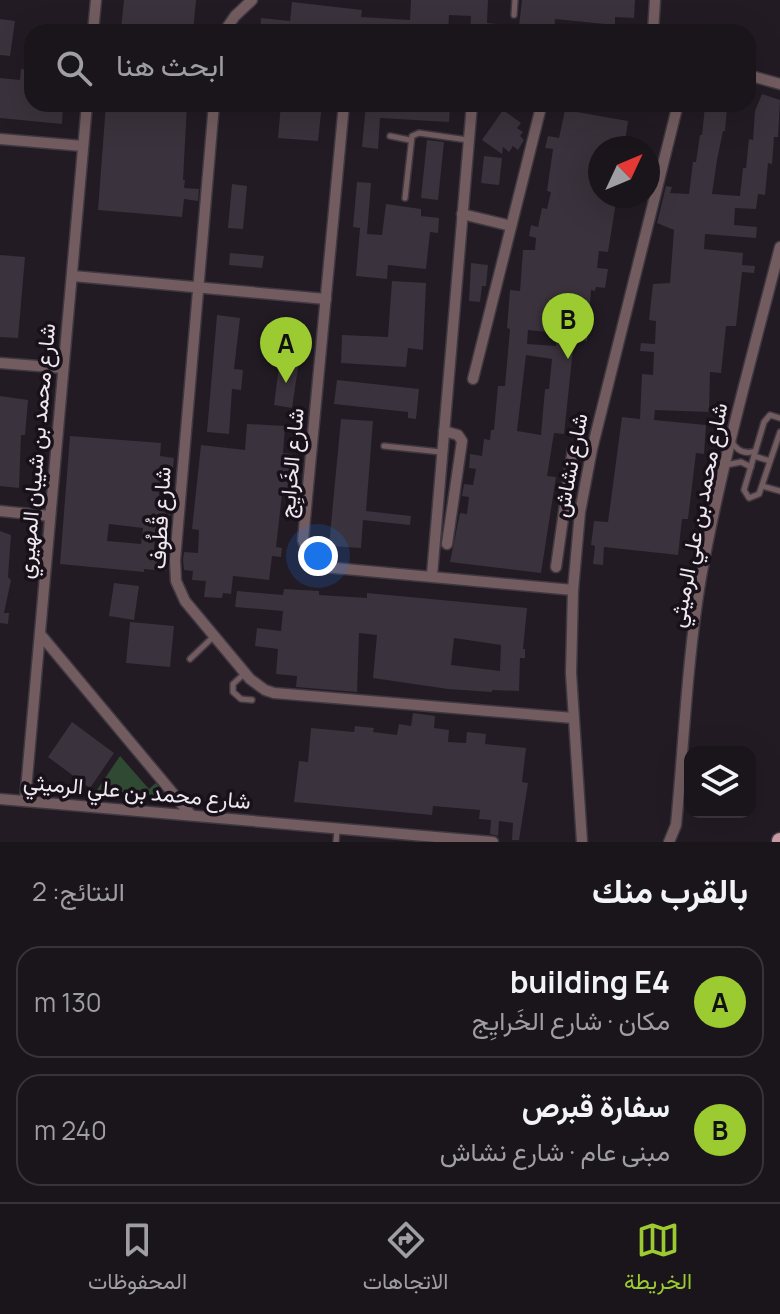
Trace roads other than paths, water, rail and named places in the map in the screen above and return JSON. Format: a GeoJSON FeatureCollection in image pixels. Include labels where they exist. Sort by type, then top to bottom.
{"type":"FeatureCollection","features":[{"type":"Feature","properties":{"kind":"street"},"geometry":{"type":"LineString","coordinates":[[94,24],[95,0]]}},
{"type":"Feature","properties":{"kind":"street"},"geometry":{"type":"LineString","coordinates":[[230,24],[252,0]]}},
{"type":"Feature","properties":{"kind":"street"},"geometry":{"type":"LineString","coordinates":[[654,24],[655,0]]}},
{"type":"Feature","properties":{"kind":"street"},"geometry":{"type":"LineString","coordinates":[[756,77],[780,84]]}},
{"type":"Feature","properties":{"kind":"street","name":"شارع محمد بن شيبان المهيري"},"geometry":{"type":"LineString","coordinates":[[25,801],[86,112]]}},
{"type":"Feature","properties":{"kind":"street","name":"شارع قُطُوف"},"geometry":{"type":"LineString","coordinates":[[213,112],[175,571],[185,601],[244,673],[257,686],[274,693],[573,718]]}},
{"type":"Feature","properties":{"kind":"street","name":"شارع الخَرايِج"},"geometry":{"type":"LineString","coordinates":[[343,112],[303,540],[311,560],[324,567],[573,590]]}},
{"type":"Feature","properties":{"kind":"street"},"geometry":{"type":"LineString","coordinates":[[432,575],[471,112]]}},
{"type":"Feature","properties":{"kind":"street"},"geometry":{"type":"LineString","coordinates":[[473,379],[540,112]]}},
{"type":"Feature","properties":{"kind":"street","name":"شارع نشاش"},"geometry":{"type":"LineString","coordinates":[[582,842],[573,718],[573,590],[580,512],[592,449],[676,112]]}},
{"type":"Feature","properties":{"kind":"street"},"geometry":{"type":"LineString","coordinates":[[0,139],[83,146]]}},
{"type":"Feature","properties":{"kind":"street"},"geometry":{"type":"LineString","coordinates":[[462,214],[511,226]]}},
{"type":"Feature","properties":{"kind":"street","name":"شارع محمد بن علي الرميثي"},"geometry":{"type":"LineString","coordinates":[[669,842],[676,825],[701,580],[731,440],[780,247]]}},
{"type":"Feature","properties":{"kind":"street"},"geometry":{"type":"LineString","coordinates":[[73,276],[326,299]]}},
{"type":"Feature","properties":{"kind":"street"},"geometry":{"type":"LineString","coordinates":[[0,363],[63,368]]}},
{"type":"Feature","properties":{"kind":"street"},"geometry":{"type":"LineString","coordinates":[[444,431],[458,435],[462,441],[447,544]]}},
{"type":"Feature","properties":{"kind":"street"},"geometry":{"type":"LineString","coordinates":[[556,567],[573,449]]}},
{"type":"Feature","properties":{"kind":"street"},"geometry":{"type":"LineString","coordinates":[[438,505],[452,510]]}},
{"type":"Feature","properties":{"kind":"street"},"geometry":{"type":"LineString","coordinates":[[564,510],[580,512]]}},
{"type":"Feature","properties":{"kind":"street"},"geometry":{"type":"LineString","coordinates":[[0,511],[50,516]]}},
{"type":"Feature","properties":{"kind":"street"},"geometry":{"type":"LineString","coordinates":[[40,634],[191,815]]}},
{"type":"Feature","properties":{"kind":"street","name":"شارع محمد بن علي الرميثي"},"geometry":{"type":"LineString","coordinates":[[0,799],[493,842]]}},
{"type":"Feature","properties":{"kind":"lane"},"geometry":{"type":"LineString","coordinates":[[514,15],[515,0]]}},
{"type":"Feature","properties":{"kind":"lane"},"geometry":{"type":"LineString","coordinates":[[405,198],[410,140],[417,133],[469,140]]}},
{"type":"Feature","properties":{"kind":"lane"},"geometry":{"type":"LineString","coordinates":[[390,136],[410,140]]}},
{"type":"Feature","properties":{"kind":"lane"},"geometry":{"type":"LineString","coordinates":[[780,418],[773,415],[765,419],[744,490],[746,495],[755,498],[780,432]]}},
{"type":"Feature","properties":{"kind":"lane"},"geometry":{"type":"LineString","coordinates":[[731,440],[738,450],[755,453],[770,461]]}},
{"type":"Feature","properties":{"kind":"lane"},"geometry":{"type":"LineString","coordinates":[[384,446],[442,452]]}},
{"type":"Feature","properties":{"kind":"lane"},"geometry":{"type":"LineString","coordinates":[[725,466],[735,462],[751,467]]}},
{"type":"Feature","properties":{"kind":"lane"},"geometry":{"type":"LineString","coordinates":[[761,486],[780,491]]}},
{"type":"Feature","properties":{"kind":"lane"},"geometry":{"type":"LineString","coordinates":[[190,659],[213,636]]}},
{"type":"Feature","properties":{"kind":"lane"},"geometry":{"type":"LineString","coordinates":[[244,673],[235,680],[233,689],[238,697],[252,700]]}},
{"type":"Feature","properties":{"kind":"lane"},"geometry":{"type":"LineString","coordinates":[[336,842],[337,829]]}},
{"type":"Feature","properties":{"kind":"place","name":"سفارة قبرص"},"geometry":{"type":"Point","coordinates":[568,359]}},
{"type":"Feature","properties":{"kind":"place","name":"building E4"},"geometry":{"type":"Point","coordinates":[286,383]}}]}
